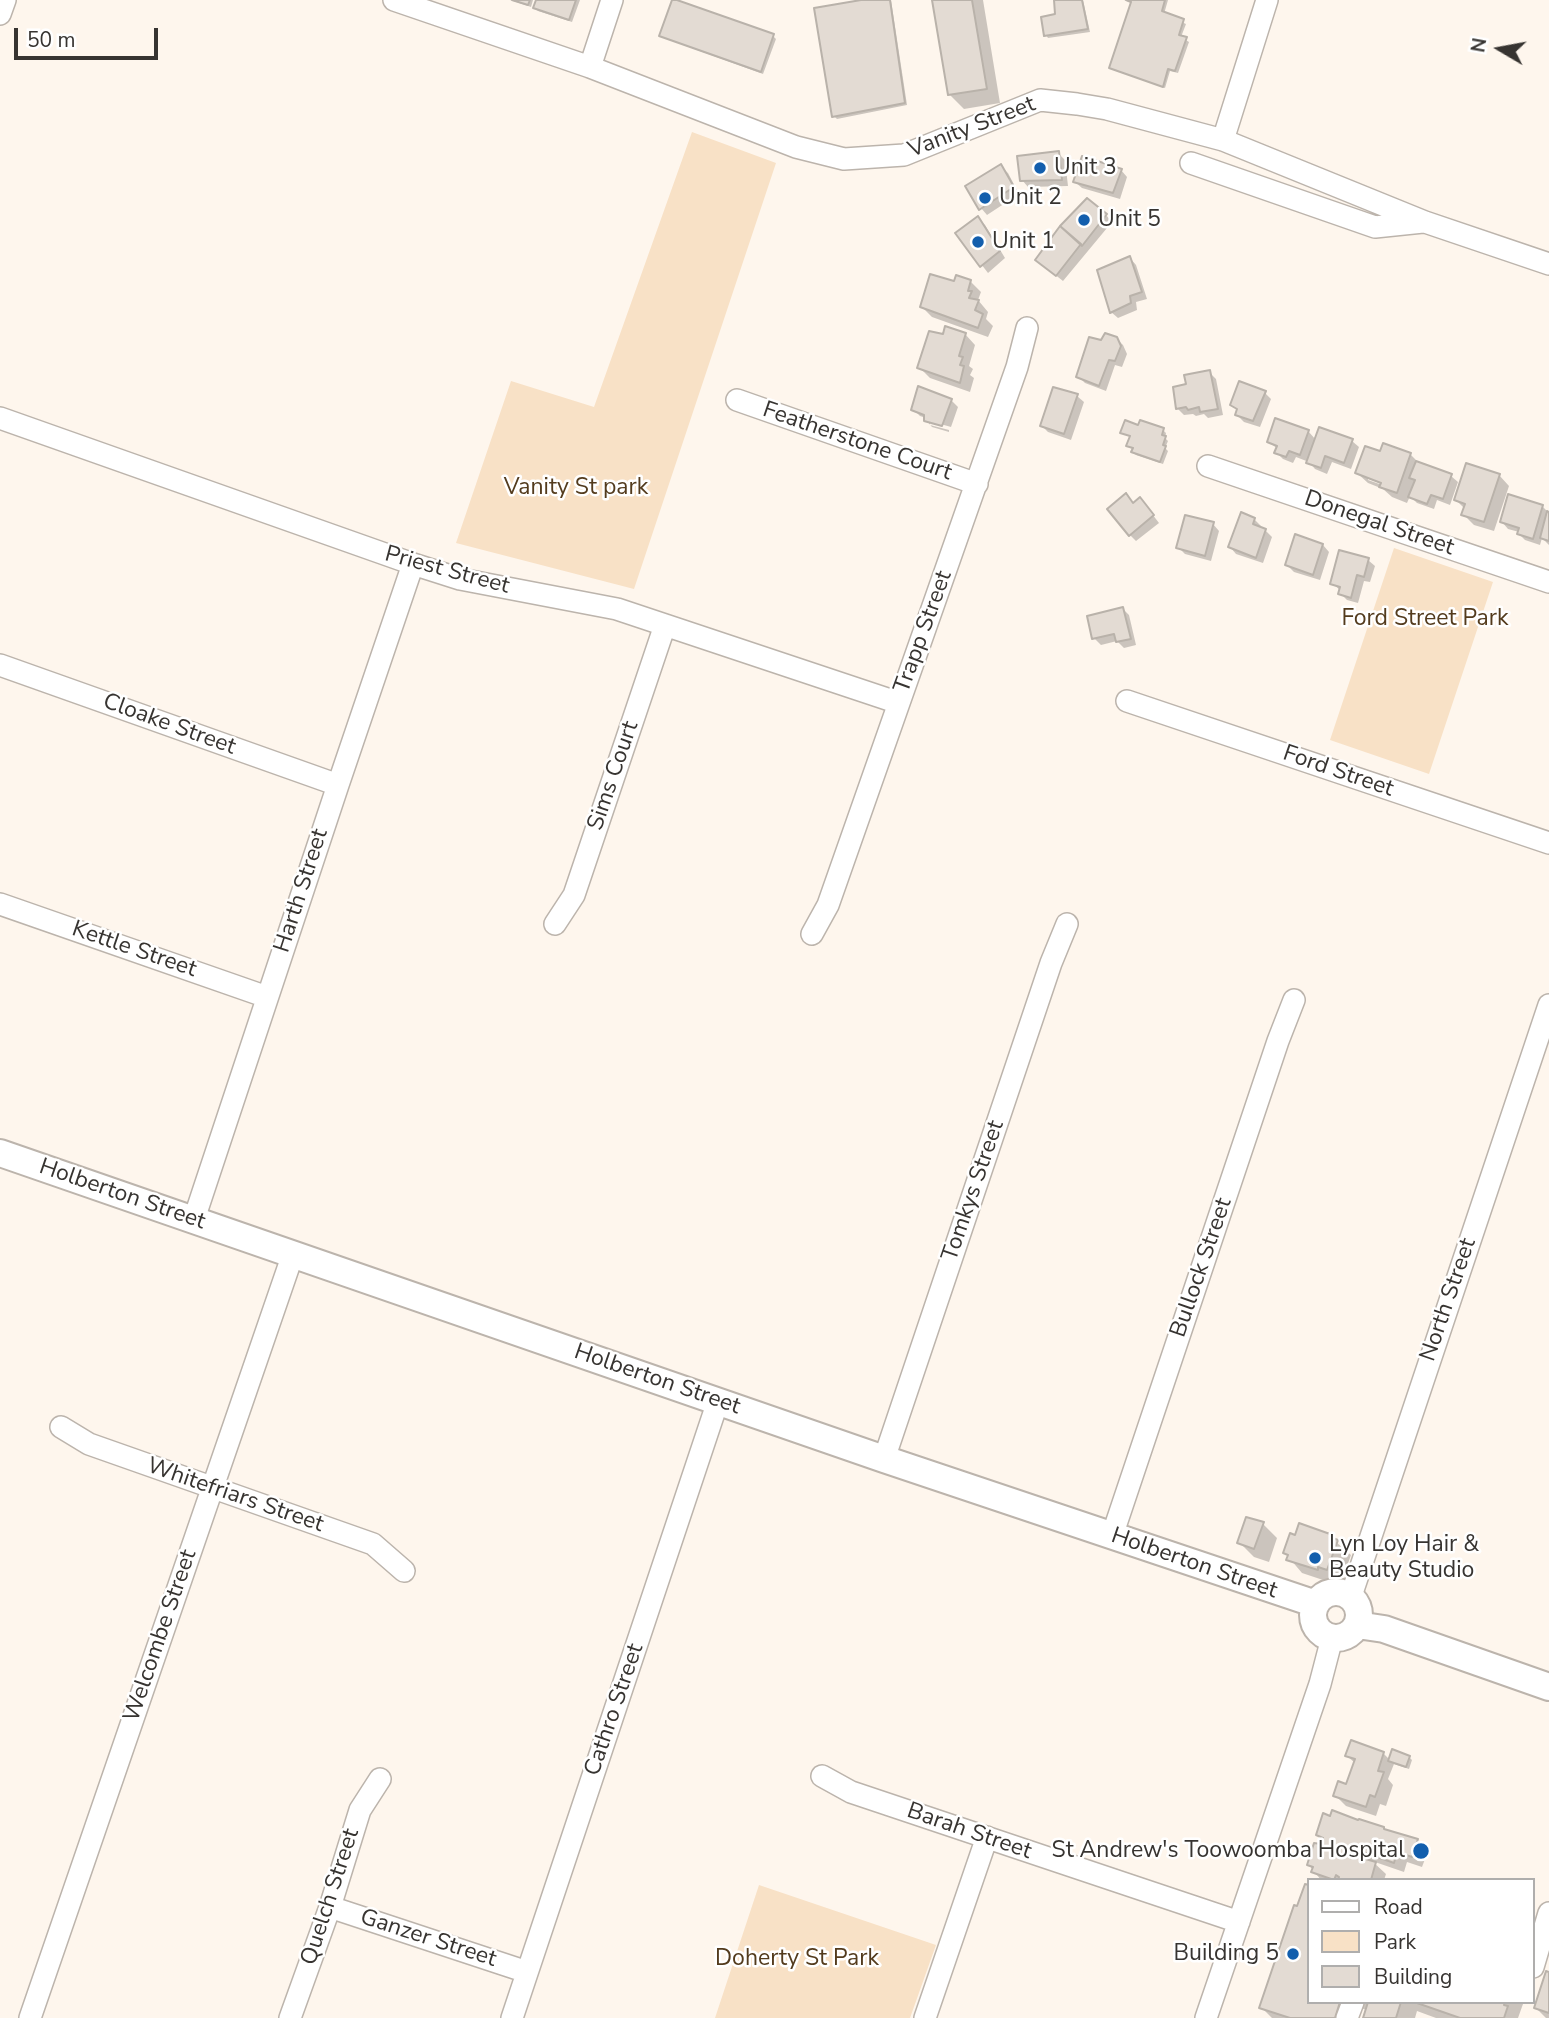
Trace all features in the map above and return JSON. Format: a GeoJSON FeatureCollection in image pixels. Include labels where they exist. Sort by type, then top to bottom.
{"type":"FeatureCollection","features":[{"type":"Feature","properties":{"kind":"main road","name":"Holberton Street"},"geometry":{"type":"LineString","coordinates":[[0,1153],[884,1459],[1316,1604]]}},
{"type":"Feature","properties":{"kind":"main road"},"geometry":{"type":"LineString","coordinates":[[1336,1592],[1351,1596],[1360,1616],[1357,1625],[1350,1634],[1342,1637],[1324,1635],[1317,1628],[1313,1617],[1316,1604],[1326,1594],[1336,1592]]}},
{"type":"Feature","properties":{"kind":"main road"},"geometry":{"type":"LineString","coordinates":[[1357,1625],[1384,1629],[1549,1687]]}},
{"type":"Feature","properties":{"kind":"street"},"geometry":{"type":"LineString","coordinates":[[0,14],[5,0]]}},
{"type":"Feature","properties":{"kind":"street","name":"Vanity Street"},"geometry":{"type":"LineString","coordinates":[[394,0],[590,67],[796,147],[844,159],[904,155],[1040,100],[1107,109],[1223,140],[1425,222],[1549,264]]}},
{"type":"Feature","properties":{"kind":"street"},"geometry":{"type":"LineString","coordinates":[[590,67],[612,0]]}},
{"type":"Feature","properties":{"kind":"street"},"geometry":{"type":"LineString","coordinates":[[1223,140],[1267,0]]}},
{"type":"Feature","properties":{"kind":"street"},"geometry":{"type":"LineString","coordinates":[[1191,163],[1376,227],[1425,222]]}},
{"type":"Feature","properties":{"kind":"street","name":"Trapp Street"},"geometry":{"type":"LineString","coordinates":[[812,934],[828,905],[977,484],[1017,367],[1027,328]]}},
{"type":"Feature","properties":{"kind":"street","name":"Featherstone Court"},"geometry":{"type":"LineString","coordinates":[[737,400],[977,484]]}},
{"type":"Feature","properties":{"kind":"street","name":"Priest Street"},"geometry":{"type":"LineString","coordinates":[[0,418],[460,579],[617,609],[899,703]]}},
{"type":"Feature","properties":{"kind":"street","name":"Donegal Street"},"geometry":{"type":"LineString","coordinates":[[1208,466],[1549,583]]}},
{"type":"Feature","properties":{"kind":"street","name":"Harth Street"},"geometry":{"type":"LineString","coordinates":[[194,1219],[413,564]]}},
{"type":"Feature","properties":{"kind":"street","name":"Sims Court"},"geometry":{"type":"LineString","coordinates":[[555,924],[574,895],[665,625]]}},
{"type":"Feature","properties":{"kind":"street","name":"Cloake Street"},"geometry":{"type":"LineString","coordinates":[[0,665],[338,785]]}},
{"type":"Feature","properties":{"kind":"street","name":"Ford Street"},"geometry":{"type":"LineString","coordinates":[[1127,701],[1549,843]]}},
{"type":"Feature","properties":{"kind":"street","name":"Kettle Street"},"geometry":{"type":"LineString","coordinates":[[0,904],[267,997]]}},
{"type":"Feature","properties":{"kind":"street","name":"Tomkys Street"},"geometry":{"type":"LineString","coordinates":[[884,1459],[1051,963],[1067,924]]}},
{"type":"Feature","properties":{"kind":"street","name":"Bullock Street"},"geometry":{"type":"LineString","coordinates":[[1112,1536],[1294,1000]]}},
{"type":"Feature","properties":{"kind":"street","name":"North Street"},"geometry":{"type":"LineString","coordinates":[[1351,1596],[1549,1005]]}},
{"type":"Feature","properties":{"kind":"street","name":"Welcombe Street"},"geometry":{"type":"LineString","coordinates":[[30,2018],[293,1254]]}},
{"type":"Feature","properties":{"kind":"street","name":"Cathro Street"},"geometry":{"type":"LineString","coordinates":[[512,2018],[718,1401]]}},
{"type":"Feature","properties":{"kind":"street","name":"Whitefriars Street"},"geometry":{"type":"LineString","coordinates":[[61,1427],[89,1444],[373,1544],[404,1571]]}},
{"type":"Feature","properties":{"kind":"street"},"geometry":{"type":"LineString","coordinates":[[1206,2018],[1320,1684],[1332,1638]]}},
{"type":"Feature","properties":{"kind":"street","name":"Barah Street"},"geometry":{"type":"LineString","coordinates":[[821,1776],[851,1792],[1239,1922]]}},
{"type":"Feature","properties":{"kind":"street","name":"Quelch Street"},"geometry":{"type":"LineString","coordinates":[[290,2018],[330,1907],[360,1810],[380,1779]]}},
{"type":"Feature","properties":{"kind":"street"},"geometry":{"type":"LineString","coordinates":[[925,2018],[987,1838]]}},
{"type":"Feature","properties":{"kind":"street","name":"Ganzer Street"},"geometry":{"type":"LineString","coordinates":[[330,1907],[527,1972]]}},
{"type":"Feature","properties":{"kind":"street"},"geometry":{"type":"LineString","coordinates":[[1535,1960],[1549,1913]]}},
{"type":"Feature","properties":{"kind":"green space","name":"Vanity St park"},"geometry":{"type":"Polygon","coordinates":[[[692,132],[776,163],[634,589],[456,543],[511,381],[594,407],[692,132]]]}},
{"type":"Feature","properties":{"kind":"green space","name":"Ford Street Park"},"geometry":{"type":"Polygon","coordinates":[[[1394,548],[1493,582],[1429,774],[1330,740],[1394,548]]]}},
{"type":"Feature","properties":{"kind":"green space","name":"Doherty St Park"},"geometry":{"type":"Polygon","coordinates":[[[759,1885],[936,1945],[910,2018],[715,2018],[759,1885]]]}},
{"type":"Feature","properties":{"kind":"building"},"geometry":{"type":"Polygon","coordinates":[[[512,0],[530,0],[528,5],[512,0]]]}},
{"type":"Feature","properties":{"kind":"building"},"geometry":{"type":"Polygon","coordinates":[[[536,0],[576,0],[569,20],[533,8],[536,0]]]}},
{"type":"Feature","properties":{"kind":"building"},"geometry":{"type":"Polygon","coordinates":[[[672,0],[774,34],[761,72],[659,36],[672,0]]]}},
{"type":"Feature","properties":{"kind":"building"},"geometry":{"type":"Polygon","coordinates":[[[861,0],[890,0],[905,103],[832,117],[814,8],[861,0]]]}},
{"type":"Feature","properties":{"kind":"building"},"geometry":{"type":"Polygon","coordinates":[[[932,0],[972,0],[987,89],[948,95],[932,0]]]}},
{"type":"Feature","properties":{"kind":"building"},"geometry":{"type":"Polygon","coordinates":[[[1054,0],[1082,0],[1088,29],[1044,36],[1041,17],[1055,14],[1054,0]]]}},
{"type":"Feature","properties":{"kind":"building"},"geometry":{"type":"Polygon","coordinates":[[[1126,0],[1165,0],[1162,11],[1184,19],[1179,35],[1187,37],[1175,71],[1168,69],[1163,87],[1109,68],[1131,2],[1126,0]]]}},
{"type":"Feature","properties":{"kind":"building","name":"Unit 3"},"geometry":{"type":"Polygon","coordinates":[[[1059,151],[1062,180],[1020,181],[1017,156],[1059,151]]]}},
{"type":"Feature","properties":{"kind":"building"},"geometry":{"type":"Polygon","coordinates":[[[1082,156],[1122,169],[1113,193],[1073,182],[1082,156]]]}},
{"type":"Feature","properties":{"kind":"building","name":"Unit 2"},"geometry":{"type":"Polygon","coordinates":[[[1001,164],[1014,187],[979,210],[965,186],[1001,164]]]}},
{"type":"Feature","properties":{"kind":"building","name":"Unit 5"},"geometry":{"type":"Polygon","coordinates":[[[1087,198],[1107,214],[1082,246],[1060,226],[1087,198]]]}},
{"type":"Feature","properties":{"kind":"building","name":"Unit 1"},"geometry":{"type":"Polygon","coordinates":[[[978,216],[1000,251],[980,267],[955,233],[978,216]]]}},
{"type":"Feature","properties":{"kind":"building"},"geometry":{"type":"Polygon","coordinates":[[[1060,226],[1081,244],[1056,276],[1035,260],[1060,226]]]}},
{"type":"Feature","properties":{"kind":"building"},"geometry":{"type":"Polygon","coordinates":[[[1130,256],[1142,292],[1130,296],[1131,303],[1110,313],[1097,270],[1130,256]]]}},
{"type":"Feature","properties":{"kind":"building"},"geometry":{"type":"Polygon","coordinates":[[[930,274],[954,281],[956,275],[971,280],[968,291],[972,291],[969,298],[979,300],[975,310],[983,314],[978,328],[920,307],[930,274]]]}},
{"type":"Feature","properties":{"kind":"building"},"geometry":{"type":"Polygon","coordinates":[[[945,326],[966,333],[959,356],[963,357],[960,365],[964,366],[960,383],[917,368],[929,331],[943,334],[945,326]]]}},
{"type":"Feature","properties":{"kind":"building"},"geometry":{"type":"Polygon","coordinates":[[[1105,333],[1117,337],[1121,346],[1115,361],[1109,360],[1099,386],[1076,377],[1089,337],[1101,340],[1105,333]]]}},
{"type":"Feature","properties":{"kind":"building"},"geometry":{"type":"Polygon","coordinates":[[[1210,370],[1218,409],[1200,412],[1199,407],[1176,409],[1173,387],[1186,384],[1184,375],[1210,370]]]}},
{"type":"Feature","properties":{"kind":"building"},"geometry":{"type":"Polygon","coordinates":[[[1239,381],[1266,391],[1253,421],[1235,415],[1237,409],[1230,405],[1239,381]]]}},
{"type":"Feature","properties":{"kind":"building"},"geometry":{"type":"Polygon","coordinates":[[[918,386],[952,399],[942,426],[924,421],[924,415],[911,410],[918,386]]]}},
{"type":"Feature","properties":{"kind":"building"},"geometry":{"type":"Polygon","coordinates":[[[1053,387],[1078,394],[1064,434],[1040,426],[1053,387]]]}},
{"type":"Feature","properties":{"kind":"building"},"geometry":{"type":"Polygon","coordinates":[[[1275,418],[1309,430],[1300,455],[1289,451],[1286,457],[1274,453],[1277,446],[1267,442],[1275,418]]]}},
{"type":"Feature","properties":{"kind":"building"},"geometry":{"type":"Polygon","coordinates":[[[1125,420],[1138,425],[1140,420],[1164,428],[1162,435],[1166,436],[1163,445],[1166,446],[1160,462],[1131,452],[1133,448],[1126,446],[1130,436],[1120,433],[1125,420]]]}},
{"type":"Feature","properties":{"kind":"building"},"geometry":{"type":"Polygon","coordinates":[[[1319,427],[1353,439],[1344,463],[1325,456],[1321,468],[1306,463],[1319,427]]]}},
{"type":"Feature","properties":{"kind":"building"},"geometry":{"type":"Polygon","coordinates":[[[1383,443],[1411,453],[1397,493],[1379,487],[1381,483],[1355,473],[1365,446],[1380,451],[1383,443]]]}},
{"type":"Feature","properties":{"kind":"building"},"geometry":{"type":"Polygon","coordinates":[[[1416,461],[1452,474],[1443,499],[1431,495],[1427,504],[1408,497],[1415,480],[1409,478],[1416,461]]]}},
{"type":"Feature","properties":{"kind":"building"},"geometry":{"type":"Polygon","coordinates":[[[1466,463],[1500,474],[1484,522],[1461,515],[1465,504],[1454,500],[1466,463]]]}},
{"type":"Feature","properties":{"kind":"building"},"geometry":{"type":"Polygon","coordinates":[[[1126,493],[1133,503],[1140,497],[1154,515],[1129,536],[1107,509],[1126,493]]]}},
{"type":"Feature","properties":{"kind":"building"},"geometry":{"type":"Polygon","coordinates":[[[1508,494],[1543,505],[1533,539],[1517,534],[1519,528],[1500,522],[1508,494]]]}},
{"type":"Feature","properties":{"kind":"building"},"geometry":{"type":"Polygon","coordinates":[[[1547,511],[1549,512],[1549,541],[1540,538],[1547,511]]]}},
{"type":"Feature","properties":{"kind":"building"},"geometry":{"type":"Polygon","coordinates":[[[1241,512],[1255,518],[1253,524],[1266,529],[1256,558],[1228,547],[1241,512]]]}},
{"type":"Feature","properties":{"kind":"building"},"geometry":{"type":"Polygon","coordinates":[[[1185,515],[1214,522],[1205,556],[1176,548],[1185,515]]]}},
{"type":"Feature","properties":{"kind":"building"},"geometry":{"type":"Polygon","coordinates":[[[1295,534],[1323,544],[1313,575],[1285,565],[1295,534]]]}},
{"type":"Feature","properties":{"kind":"building"},"geometry":{"type":"Polygon","coordinates":[[[1339,550],[1369,558],[1364,577],[1357,575],[1351,598],[1338,594],[1340,587],[1330,584],[1339,550]]]}},
{"type":"Feature","properties":{"kind":"building"},"geometry":{"type":"Polygon","coordinates":[[[1123,607],[1131,639],[1116,642],[1114,634],[1092,639],[1087,616],[1123,607]]]}},
{"type":"Feature","properties":{"kind":"building"},"geometry":{"type":"Polygon","coordinates":[[[1246,1517],[1264,1522],[1254,1549],[1237,1543],[1246,1517]]]}},
{"type":"Feature","properties":{"kind":"building"},"geometry":{"type":"Polygon","coordinates":[[[1299,1523],[1330,1534],[1330,1537],[1338,1540],[1327,1570],[1318,1567],[1318,1570],[1286,1560],[1288,1555],[1283,1553],[1290,1533],[1295,1535],[1299,1523]]]}},
{"type":"Feature","properties":{"kind":"building"},"geometry":{"type":"Polygon","coordinates":[[[1351,1740],[1384,1752],[1378,1771],[1384,1772],[1375,1797],[1370,1795],[1366,1807],[1333,1796],[1338,1781],[1346,1784],[1355,1759],[1345,1756],[1351,1740]]]}},
{"type":"Feature","properties":{"kind":"building"},"geometry":{"type":"Polygon","coordinates":[[[1392,1749],[1410,1756],[1406,1767],[1388,1761],[1392,1749]]]}},
{"type":"Feature","properties":{"kind":"building"},"geometry":{"type":"Polygon","coordinates":[[[1332,1810],[1418,1839],[1412,1857],[1397,1852],[1394,1863],[1363,1852],[1362,1858],[1376,1862],[1372,1878],[1339,1878],[1336,1875],[1335,1878],[1328,1878],[1311,1872],[1313,1867],[1307,1865],[1314,1843],[1321,1844],[1323,1838],[1316,1835],[1323,1813],[1330,1816],[1332,1810]]]}},
{"type":"Feature","properties":{"kind":"building","name":"Building 5"},"geometry":{"type":"Polygon","coordinates":[[[1305,1884],[1308,1885],[1308,2004],[1339,2004],[1335,2018],[1290,2018],[1259,2008],[1294,1905],[1297,1906],[1305,1884]]]}},
{"type":"Feature","properties":{"kind":"building"},"geometry":{"type":"Polygon","coordinates":[[[1546,1971],[1549,1972],[1549,2013],[1534,2008],[1546,1971]]]}},
{"type":"Feature","properties":{"kind":"building"},"geometry":{"type":"Polygon","coordinates":[[[1367,2004],[1400,2004],[1396,2018],[1363,2018],[1367,2004]]]}},
{"type":"Feature","properties":{"kind":"building"},"geometry":{"type":"Polygon","coordinates":[[[1420,2004],[1508,2006],[1504,2018],[1460,2018],[1420,2004]]]}},
{"type":"Feature","properties":{"kind":"place","name":"Unit 3"},"geometry":{"type":"Point","coordinates":[1040,168]}},
{"type":"Feature","properties":{"kind":"place","name":"Unit 2"},"geometry":{"type":"Point","coordinates":[985,198]}},
{"type":"Feature","properties":{"kind":"place","name":"Unit 5"},"geometry":{"type":"Point","coordinates":[1084,220]}},
{"type":"Feature","properties":{"kind":"place","name":"Unit 1"},"geometry":{"type":"Point","coordinates":[978,242]}},
{"type":"Feature","properties":{"kind":"place","name":"Lyn Loy Hair & Beauty Studio"},"geometry":{"type":"Point","coordinates":[1315,1558]}},
{"type":"Feature","properties":{"kind":"place","name":"St Andrew's Toowoomba Hospital"},"geometry":{"type":"Point","coordinates":[1421,1851]}},
{"type":"Feature","properties":{"kind":"place","name":"Building 5"},"geometry":{"type":"Point","coordinates":[1293,1954]}}]}
